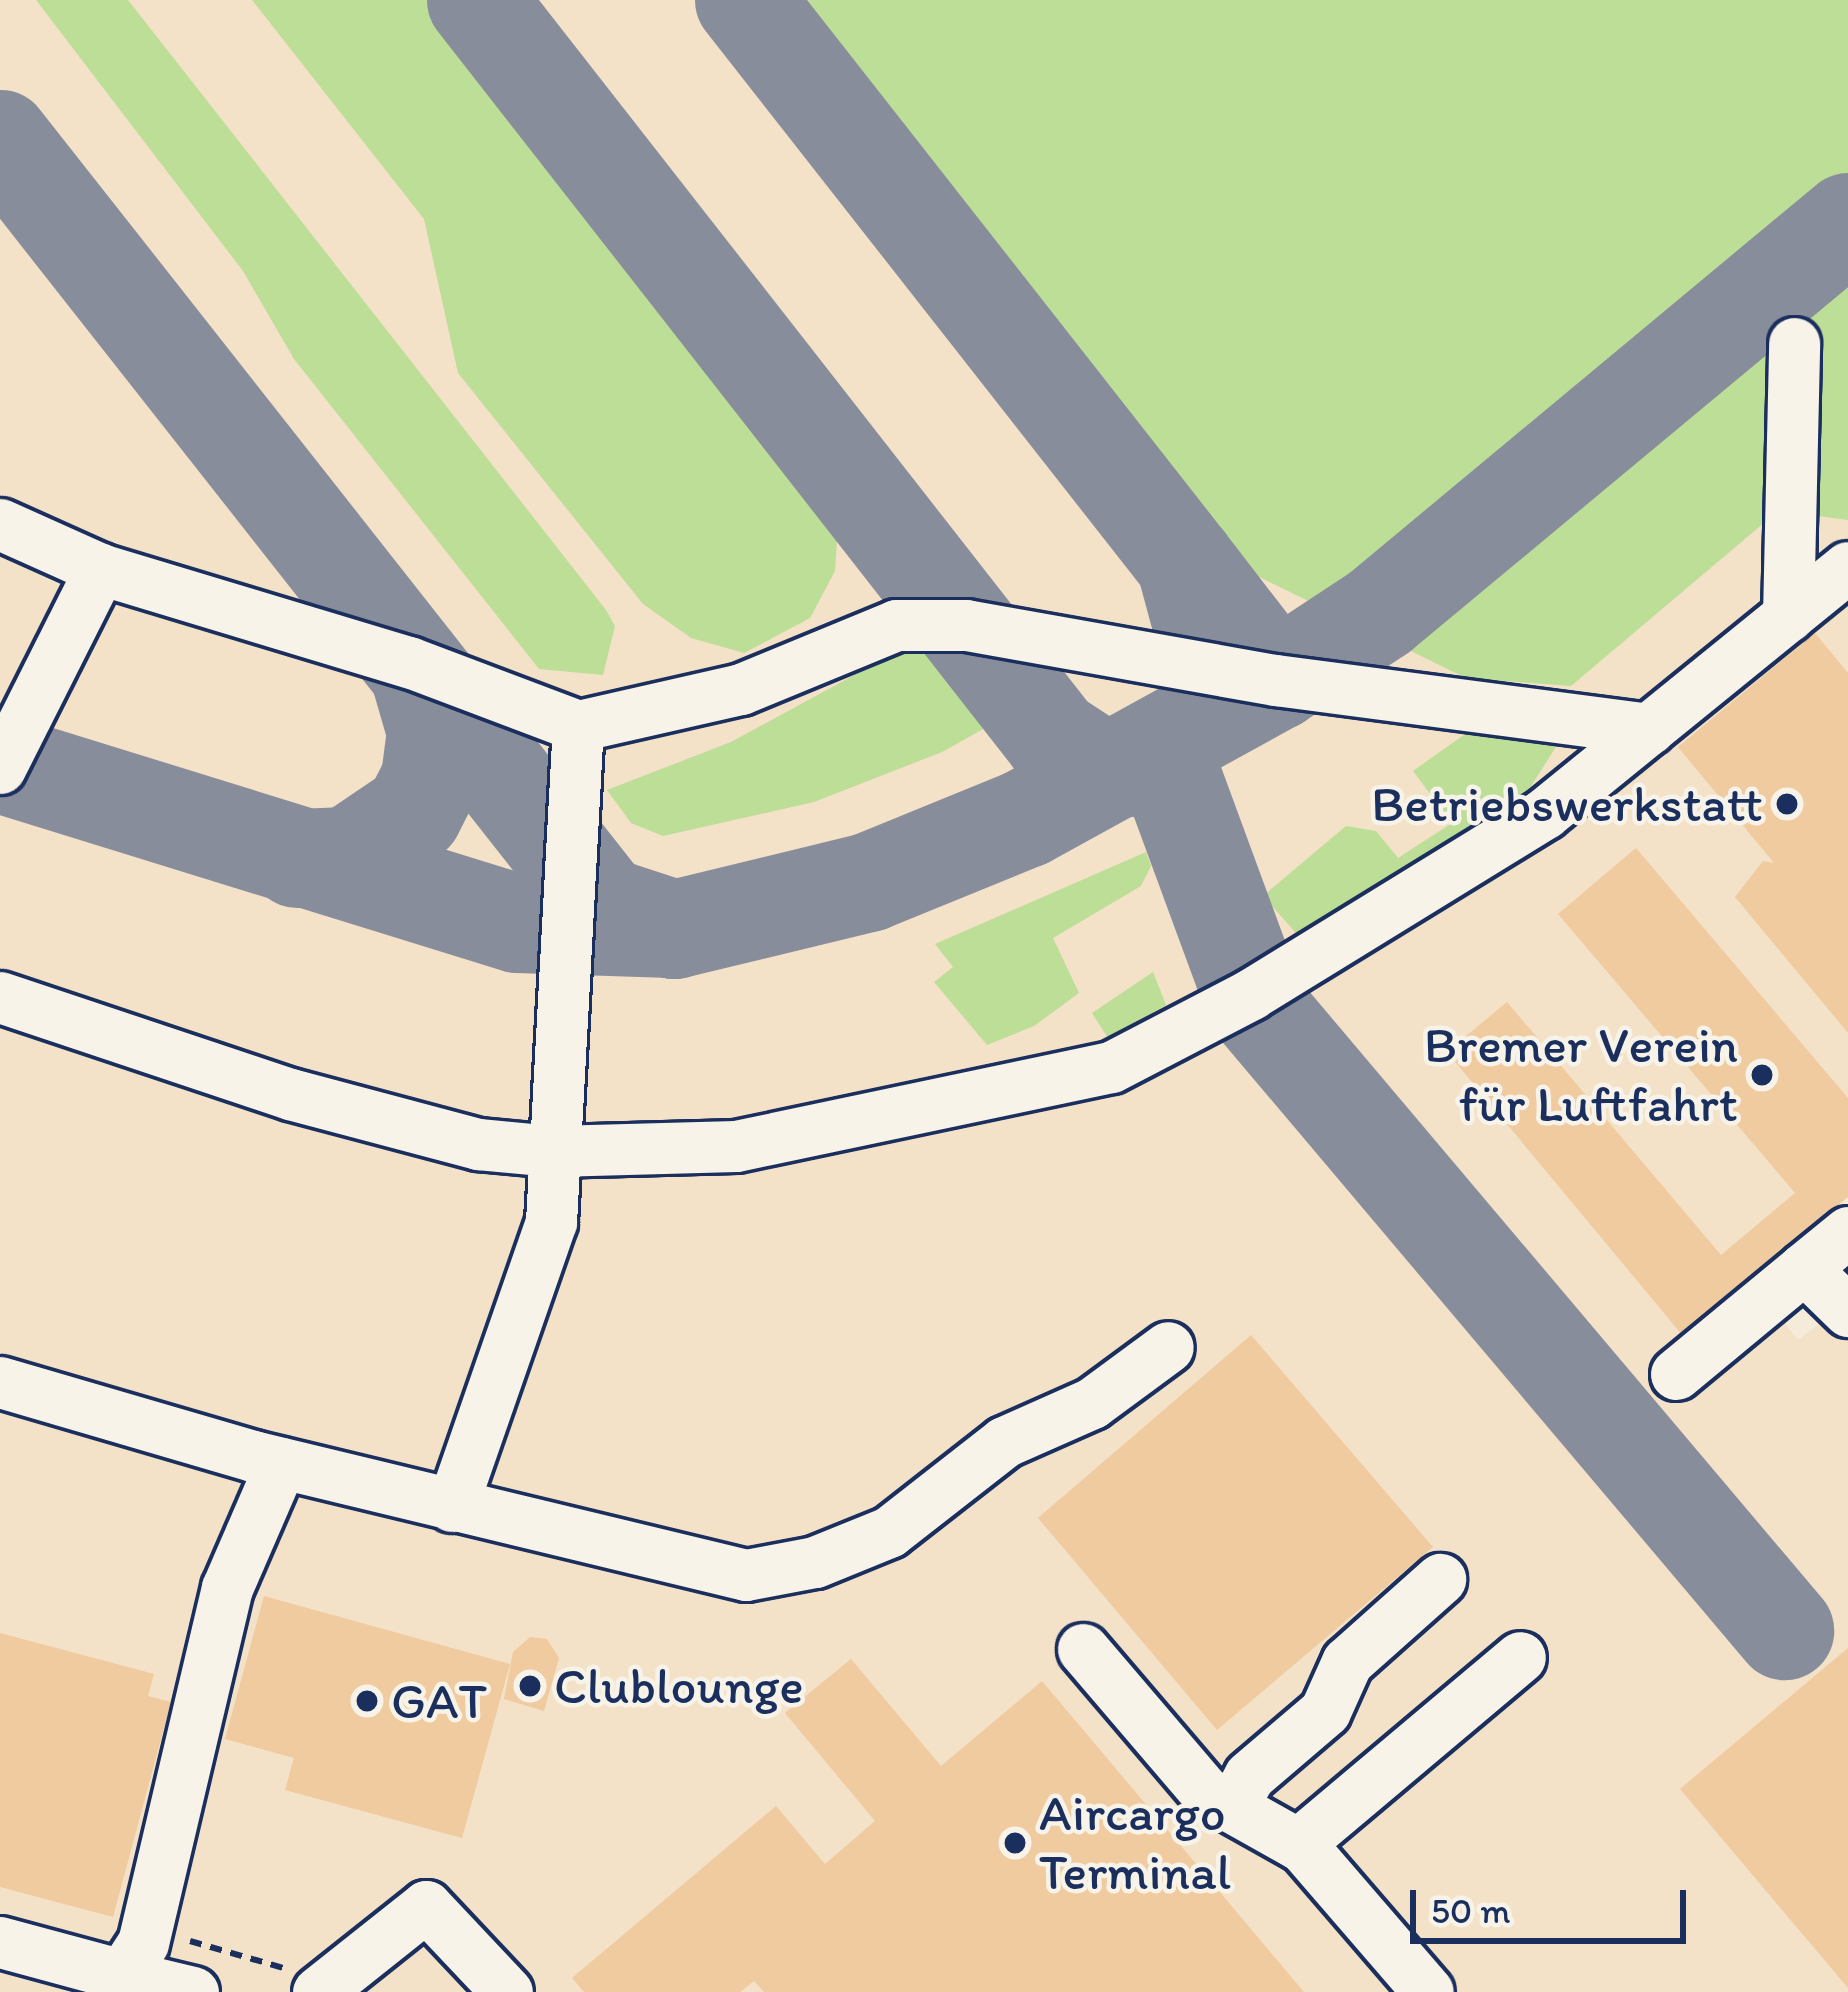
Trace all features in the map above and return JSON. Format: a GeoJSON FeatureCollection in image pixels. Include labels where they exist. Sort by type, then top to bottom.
{"type":"FeatureCollection","features":[{"type":"Feature","properties":{"kind":"street"},"geometry":{"type":"LineString","coordinates":[[1788,616],[1794,343]]}},
{"type":"Feature","properties":{"kind":"street"},"geometry":{"type":"LineString","coordinates":[[0,524],[100,569],[409,662],[578,726],[741,689],[896,625],[919,625],[1649,729]]}},
{"type":"Feature","properties":{"kind":"street"},"geometry":{"type":"LineString","coordinates":[[0,997],[312,1100],[478,1144],[554,1151],[736,1146],[1111,1067],[1251,994],[1545,813],[1848,567]]}},
{"type":"Feature","properties":{"kind":"street"},"geometry":{"type":"LineString","coordinates":[[0,768],[100,569]]}},
{"type":"Feature","properties":{"kind":"street"},"geometry":{"type":"LineString","coordinates":[[452,1506],[551,1222],[578,726]]}},
{"type":"Feature","properties":{"kind":"street"},"geometry":{"type":"LineString","coordinates":[[1676,1374],[1848,1232]]}},
{"type":"Feature","properties":{"kind":"street"},"geometry":{"type":"LineString","coordinates":[[1804,1268],[1848,1311]]}},
{"type":"Feature","properties":{"kind":"street"},"geometry":{"type":"LineString","coordinates":[[0,1382],[281,1463],[746,1575],[814,1562],[889,1532],[1004,1442],[1092,1402],[1168,1347]]}},
{"type":"Feature","properties":{"kind":"street"},"geometry":{"type":"LineString","coordinates":[[120,1983],[147,1929],[185,1748],[227,1588],[281,1463]]}},
{"type":"Feature","properties":{"kind":"street"},"geometry":{"type":"LineString","coordinates":[[1232,1807],[1249,1776],[1325,1711],[1347,1662],[1440,1579]]}},
{"type":"Feature","properties":{"kind":"street"},"geometry":{"type":"LineString","coordinates":[[1083,1649],[1205,1792],[1298,1844],[1428,1992]]}},
{"type":"Feature","properties":{"kind":"street"},"geometry":{"type":"LineString","coordinates":[[1298,1844],[1520,1658]]}},
{"type":"Feature","properties":{"kind":"street"},"geometry":{"type":"LineString","coordinates":[[324,1987],[439,1896],[507,1992]]}},
{"type":"Feature","properties":{"kind":"street"},"geometry":{"type":"LineString","coordinates":[[0,1942],[120,1983],[193,1992]]}},
{"type":"Feature","properties":{"kind":"path"},"geometry":{"type":"LineString","coordinates":[[147,1929],[324,1987]]}},
{"type":"Feature","properties":{"kind":"shaded area"},"geometry":{"type":"Polygon","coordinates":[[[0,0],[1848,0],[1848,1197],[1750,1280],[1798,1340],[1823,1321],[1848,1323],[1848,1992],[0,1992],[0,0]]]}},
{"type":"Feature","properties":{"kind":"green space"},"geometry":{"type":"Polygon","coordinates":[[[36,0],[128,0],[606,610],[615,626],[603,675],[539,669],[294,359],[243,271],[36,0]]]}},
{"type":"Feature","properties":{"kind":"green space"},"geometry":{"type":"Polygon","coordinates":[[[252,0],[426,0],[838,525],[835,571],[810,618],[744,653],[691,638],[643,604],[458,373],[424,219],[252,0]]]}},
{"type":"Feature","properties":{"kind":"green space"},"geometry":{"type":"Polygon","coordinates":[[[802,0],[1848,0],[1848,520],[1778,511],[1571,686],[1466,678],[1257,576],[802,0]]]}},
{"type":"Feature","properties":{"kind":"green space"},"geometry":{"type":"Polygon","coordinates":[[[929,643],[994,723],[942,752],[814,802],[663,836],[631,823],[607,790],[731,742],[902,649],[929,643]]]}},
{"type":"Feature","properties":{"kind":"green space"},"geometry":{"type":"Polygon","coordinates":[[[1482,722],[1559,742],[1528,791],[1296,933],[1263,896],[1346,826],[1376,831],[1398,858],[1452,823],[1413,771],[1482,722]]]}},
{"type":"Feature","properties":{"kind":"green space"},"geometry":{"type":"Polygon","coordinates":[[[1146,852],[1151,866],[1141,886],[1053,938],[1079,993],[1034,1026],[987,1045],[934,982],[953,967],[935,944],[1146,852]]]}},
{"type":"Feature","properties":{"kind":"green space"},"geometry":{"type":"Polygon","coordinates":[[[1153,972],[1166,1005],[1108,1038],[1092,1013],[1153,972]]]}},
{"type":"Feature","properties":{"kind":"building","name":"Betriebswerkstatt"},"geometry":{"type":"Polygon","coordinates":[[[1815,633],[1848,673],[1848,1033],[1735,897],[1763,861],[1774,863],[1678,747],[1815,633]]]}},
{"type":"Feature","properties":{"kind":"building","name":"Bremer Verein für Luftfahrt"},"geometry":{"type":"Polygon","coordinates":[[[1636,848],[1848,1098],[1848,1197],[1683,1336],[1447,1052],[1507,1002],[1721,1255],[1795,1193],[1558,914],[1636,848]]]}},
{"type":"Feature","properties":{"kind":"building"},"geometry":{"type":"Polygon","coordinates":[[[1251,1335],[1433,1547],[1217,1730],[1038,1518],[1251,1335]]]}},
{"type":"Feature","properties":{"kind":"building","name":"GAT"},"geometry":{"type":"Polygon","coordinates":[[[264,1596],[510,1664],[462,1838],[285,1790],[294,1758],[225,1739],[264,1596]]]}},
{"type":"Feature","properties":{"kind":"building"},"geometry":{"type":"Polygon","coordinates":[[[0,1633],[154,1674],[148,1696],[171,1702],[113,1917],[0,1887],[0,1633]]]}},
{"type":"Feature","properties":{"kind":"building","name":"Clublounge"},"geometry":{"type":"Polygon","coordinates":[[[530,1637],[547,1639],[559,1658],[544,1711],[504,1699],[513,1652],[530,1637]]]}},
{"type":"Feature","properties":{"kind":"building"},"geometry":{"type":"Polygon","coordinates":[[[1848,1648],[1848,1988],[1680,1789],[1848,1648]]]}},
{"type":"Feature","properties":{"kind":"building","name":"Aircargo Terminal"},"geometry":{"type":"Polygon","coordinates":[[[851,1659],[941,1766],[1042,1681],[1304,1992],[764,1992],[754,1981],[740,1992],[584,1992],[572,1978],[776,1806],[825,1864],[875,1821],[785,1713],[851,1659]]]}},
{"type":"Feature","properties":{"kind":"taxiway"},"geometry":{"type":"LineString","coordinates":[[476,0],[1053,738],[1093,764],[1129,767]]}},
{"type":"Feature","properties":{"kind":"taxiway"},"geometry":{"type":"LineString","coordinates":[[744,0],[1185,562],[1276,680],[1248,687],[1214,669],[1185,562]]}},
{"type":"Feature","properties":{"kind":"taxiway"},"geometry":{"type":"LineString","coordinates":[[0,139],[604,906],[674,929],[868,882],[1025,818],[1276,680],[1379,612],[1848,222]]}},
{"type":"Feature","properties":{"kind":"taxiway"},"geometry":{"type":"LineString","coordinates":[[297,858],[348,856],[413,812],[430,778],[436,731],[420,676]]}},
{"type":"Feature","properties":{"kind":"taxiway"},"geometry":{"type":"LineString","coordinates":[[1161,748],[1255,1004],[1784,1630]]}},
{"type":"Feature","properties":{"kind":"taxiway"},"geometry":{"type":"LineString","coordinates":[[0,763],[517,923],[664,928]]}},
{"type":"Feature","properties":{"kind":"place","name":"Betriebswerkstatt"},"geometry":{"type":"Point","coordinates":[1787,804]}},
{"type":"Feature","properties":{"kind":"place","name":"Bremer Verein für Luftfahrt"},"geometry":{"type":"Point","coordinates":[1762,1075]}},
{"type":"Feature","properties":{"kind":"place","name":"Clublounge"},"geometry":{"type":"Point","coordinates":[530,1686]}},
{"type":"Feature","properties":{"kind":"place","name":"GAT"},"geometry":{"type":"Point","coordinates":[367,1701]}},
{"type":"Feature","properties":{"kind":"place","name":"Aircargo Terminal"},"geometry":{"type":"Point","coordinates":[1015,1843]}}]}
